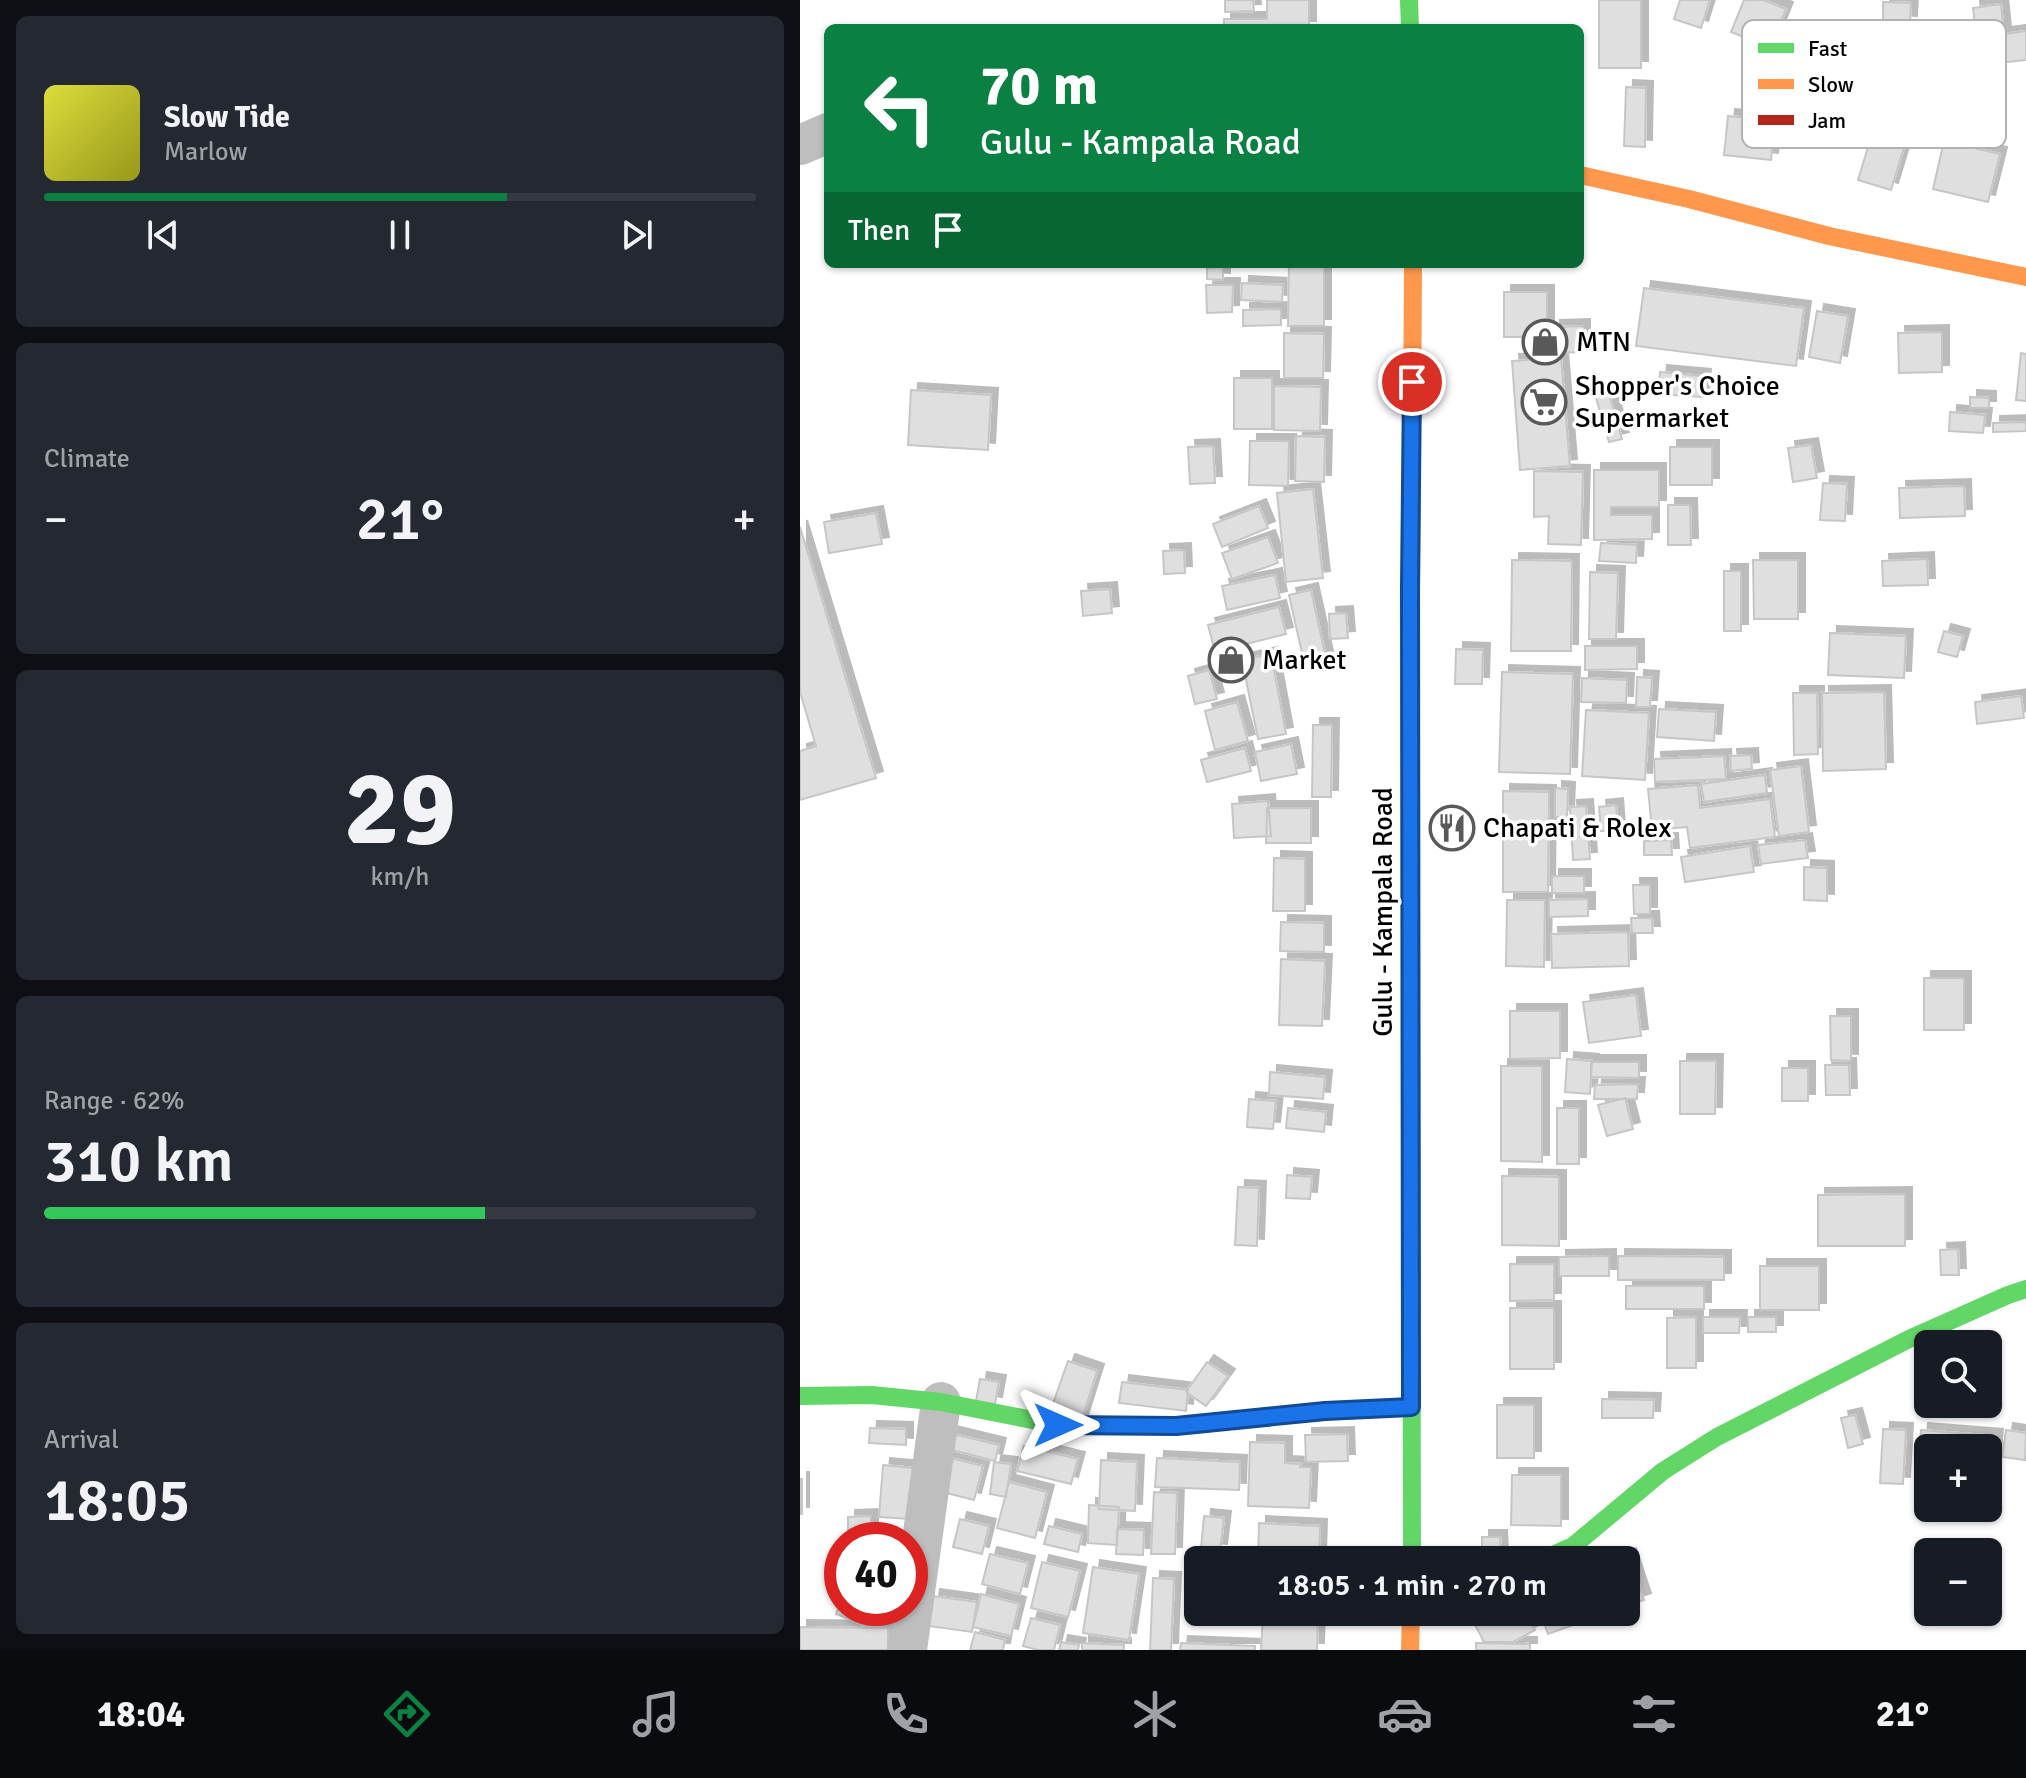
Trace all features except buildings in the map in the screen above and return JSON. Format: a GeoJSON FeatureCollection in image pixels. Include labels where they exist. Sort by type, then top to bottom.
{"type":"FeatureCollection","features":[{"type":"Feature","properties":{"kind":"street"},"geometry":{"type":"LineString","coordinates":[[1409,0],[1410,24]]}},
{"type":"Feature","properties":{"kind":"street"},"geometry":{"type":"LineString","coordinates":[[800,145],[824,135]]}},
{"type":"Feature","properties":{"kind":"street"},"geometry":{"type":"LineString","coordinates":[[1584,176],[1689,199],[1829,236],[2026,277]]}},
{"type":"Feature","properties":{"kind":"street","name":"Gulu - Kampala Road"},"geometry":{"type":"LineString","coordinates":[[1412,1546],[1410,588],[1413,268]]}},
{"type":"Feature","properties":{"kind":"street"},"geometry":{"type":"LineString","coordinates":[[1573,1546],[1663,1471],[1717,1437],[1909,1339],[2026,1289]]}},
{"type":"Feature","properties":{"kind":"street"},"geometry":{"type":"LineString","coordinates":[[800,1396],[872,1395],[941,1402],[1058,1425],[1176,1426],[1325,1411],[1411,1407]]}},
{"type":"Feature","properties":{"kind":"street"},"geometry":{"type":"LineString","coordinates":[[907,1650],[941,1402]]}},
{"type":"Feature","properties":{"kind":"street"},"geometry":{"type":"LineString","coordinates":[[1410,1650],[1411,1626]]}},
{"type":"Feature","properties":{"kind":"traffic: fast"},"geometry":{"type":"LineString","coordinates":[[1409,0],[1410,24]]}},
{"type":"Feature","properties":{"kind":"traffic: fast"},"geometry":{"type":"LineString","coordinates":[[1411,1052],[1412,1546]]}},
{"type":"Feature","properties":{"kind":"traffic: fast"},"geometry":{"type":"LineString","coordinates":[[1573,1546],[1663,1471],[1717,1437],[1909,1339],[2026,1289]]}},
{"type":"Feature","properties":{"kind":"traffic: fast"},"geometry":{"type":"LineString","coordinates":[[800,1396],[872,1395],[941,1402],[1058,1425],[1176,1426],[1325,1411],[1411,1407]]}},
{"type":"Feature","properties":{"kind":"traffic: slow"},"geometry":{"type":"LineString","coordinates":[[1584,176],[1689,199],[1829,236],[2026,277]]}},
{"type":"Feature","properties":{"kind":"traffic: slow"},"geometry":{"type":"LineString","coordinates":[[1410,781],[1413,268]]}},
{"type":"Feature","properties":{"kind":"traffic: slow"},"geometry":{"type":"LineString","coordinates":[[1410,1650],[1411,1626]]}},
{"type":"Feature","properties":{"kind":"traffic: jam"},"geometry":{"type":"LineString","coordinates":[[1410,781],[1411,1052]]}},
{"type":"Feature","properties":{"kind":"place","name":"MTN"},"geometry":{"type":"Point","coordinates":[1545,342]}},
{"type":"Feature","properties":{"kind":"place","name":"Shopper's Choice Supermarket"},"geometry":{"type":"Point","coordinates":[1544,402]}},
{"type":"Feature","properties":{"kind":"place","name":"Market"},"geometry":{"type":"Point","coordinates":[1231,660]}},
{"type":"Feature","properties":{"kind":"place","name":"Chapati & Rolex"},"geometry":{"type":"Point","coordinates":[1452,828]}},
{"type":"Feature","properties":{"kind":"route"},"geometry":{"type":"LineString","coordinates":[[1058,1425],[1176,1426],[1325,1411],[1411,1407],[1412,382]]}}]}
